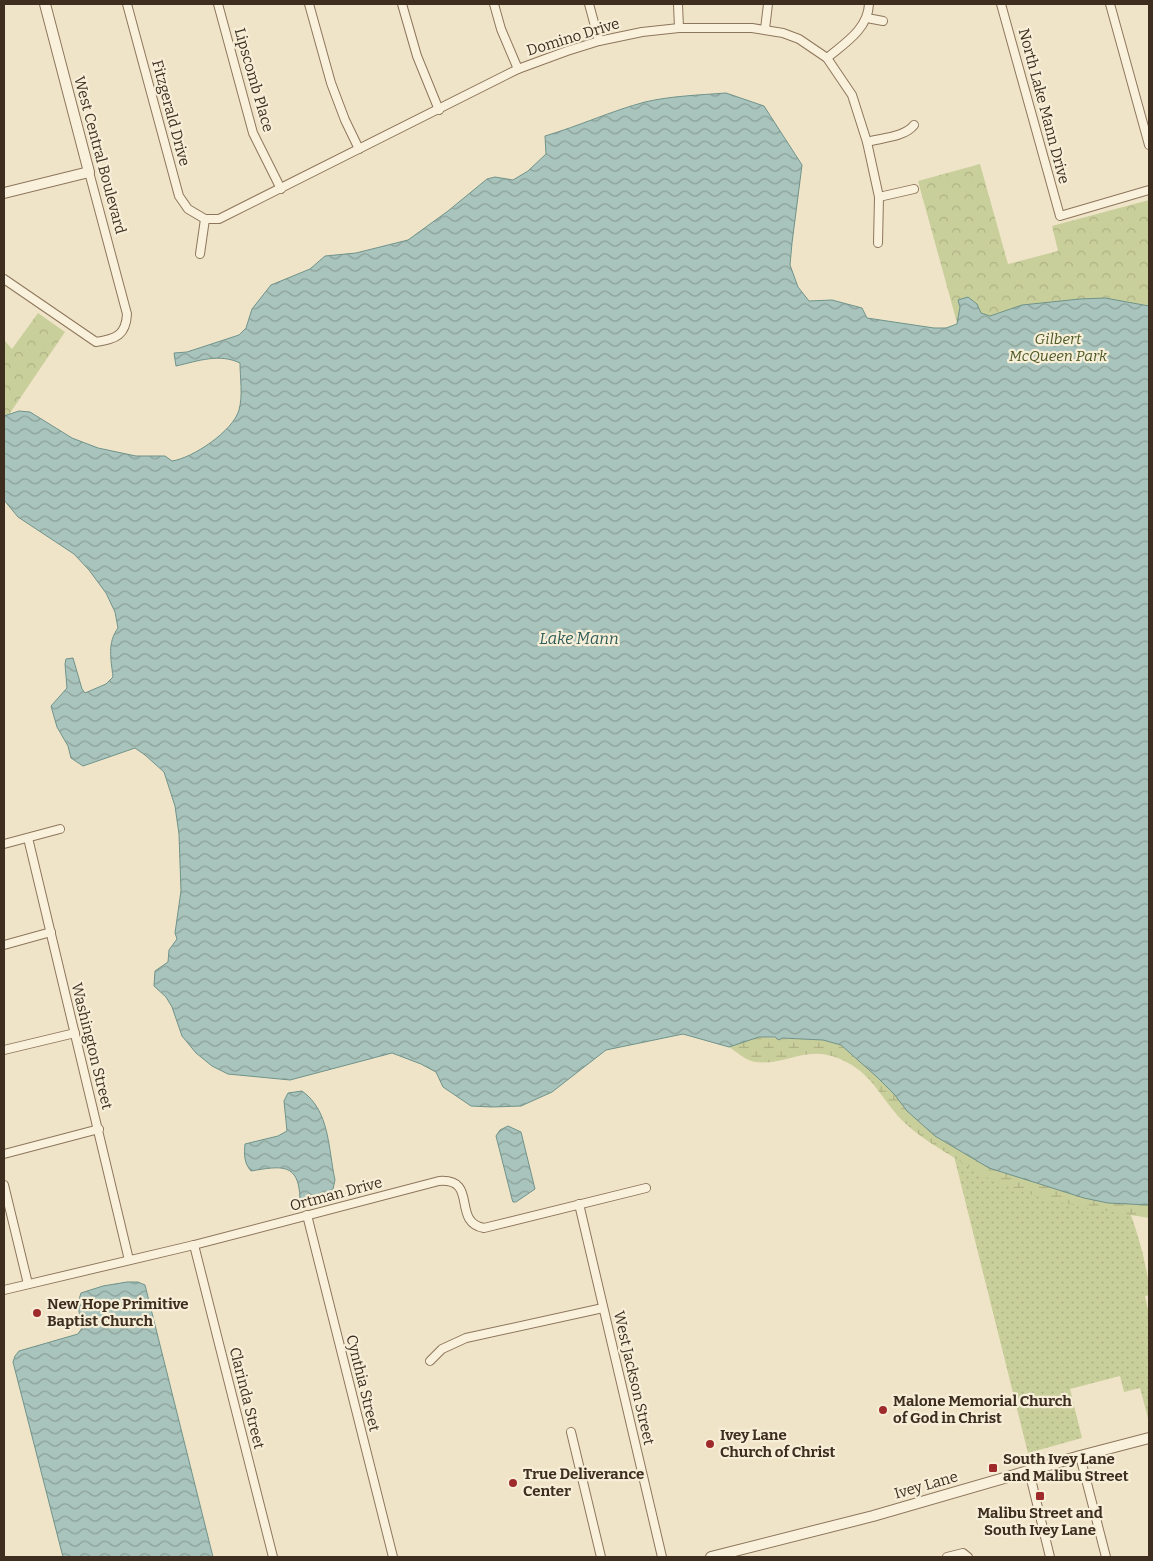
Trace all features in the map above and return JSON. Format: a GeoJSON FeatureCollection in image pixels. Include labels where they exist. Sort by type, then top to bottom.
{"type":"FeatureCollection","features":[{"type":"Feature","properties":{"kind":"street","name":"West Central Boulevard"},"geometry":{"type":"LineString","coordinates":[[4,277],[41,305],[96,342],[110,340],[122,332],[127,324],[127,314],[45,4]]}},
{"type":"Feature","properties":{"kind":"street","name":"Fitzgerald Drive"},"geometry":{"type":"LineString","coordinates":[[127,4],[179,196],[188,209],[204,219]]}},
{"type":"Feature","properties":{"kind":"street","name":"Lipscomb Place"},"geometry":{"type":"LineString","coordinates":[[218,4],[253,133],[281,189]]}},
{"type":"Feature","properties":{"kind":"street"},"geometry":{"type":"LineString","coordinates":[[309,4],[331,83],[345,120],[359,149]]}},
{"type":"Feature","properties":{"kind":"street"},"geometry":{"type":"LineString","coordinates":[[402,4],[416,56],[439,110]]}},
{"type":"Feature","properties":{"kind":"street"},"geometry":{"type":"LineString","coordinates":[[494,4],[518,69]]}},
{"type":"Feature","properties":{"kind":"street"},"geometry":{"type":"LineString","coordinates":[[589,4],[599,41]]}},
{"type":"Feature","properties":{"kind":"street"},"geometry":{"type":"LineString","coordinates":[[678,4],[679,28]]}},
{"type":"Feature","properties":{"kind":"street"},"geometry":{"type":"LineString","coordinates":[[765,29],[768,4]]}},
{"type":"Feature","properties":{"kind":"street"},"geometry":{"type":"LineString","coordinates":[[827,58],[860,30],[867,18],[869,4]]}},
{"type":"Feature","properties":{"kind":"street","name":"North Lake Mann Drive"},"geometry":{"type":"LineString","coordinates":[[1002,4],[1060,216],[1149,190]]}},
{"type":"Feature","properties":{"kind":"street"},"geometry":{"type":"LineString","coordinates":[[1110,4],[1149,145]]}},
{"type":"Feature","properties":{"kind":"street"},"geometry":{"type":"LineString","coordinates":[[867,18],[883,21]]}},
{"type":"Feature","properties":{"kind":"street","name":"Domino Drive"},"geometry":{"type":"LineString","coordinates":[[204,219],[219,218],[281,189],[518,69],[599,41],[642,32],[713,27],[765,29],[783,33],[799,39],[827,58],[852,95],[867,142],[879,197],[878,243]]}},
{"type":"Feature","properties":{"kind":"street"},"geometry":{"type":"LineString","coordinates":[[867,142],[904,132],[911,129],[914,125]]}},
{"type":"Feature","properties":{"kind":"street"},"geometry":{"type":"LineString","coordinates":[[4,193],[89,172]]}},
{"type":"Feature","properties":{"kind":"street"},"geometry":{"type":"LineString","coordinates":[[879,197],[914,190]]}},
{"type":"Feature","properties":{"kind":"street"},"geometry":{"type":"LineString","coordinates":[[200,254],[204,219]]}},
{"type":"Feature","properties":{"kind":"street"},"geometry":{"type":"LineString","coordinates":[[4,844],[60,829]]}},
{"type":"Feature","properties":{"kind":"street","name":"Washington Street"},"geometry":{"type":"LineString","coordinates":[[28,838],[130,1260]]}},
{"type":"Feature","properties":{"kind":"street"},"geometry":{"type":"LineString","coordinates":[[4,945],[51,932]]}},
{"type":"Feature","properties":{"kind":"street"},"geometry":{"type":"LineString","coordinates":[[4,1050],[75,1033]]}},
{"type":"Feature","properties":{"kind":"street"},"geometry":{"type":"LineString","coordinates":[[4,1154],[99,1130]]}},
{"type":"Feature","properties":{"kind":"street","name":"Ortman Drive"},"geometry":{"type":"LineString","coordinates":[[4,1290],[194,1245],[439,1180],[458,1183],[470,1222],[484,1228],[646,1188]]}},
{"type":"Feature","properties":{"kind":"street"},"geometry":{"type":"LineString","coordinates":[[4,1186],[28,1284]]}},
{"type":"Feature","properties":{"kind":"street","name":"West Jackson Street"},"geometry":{"type":"LineString","coordinates":[[579,1204],[662,1557]]}},
{"type":"Feature","properties":{"kind":"street","name":"Cynthia Street"},"geometry":{"type":"LineString","coordinates":[[307,1215],[393,1557]]}},
{"type":"Feature","properties":{"kind":"street","name":"Clarinda Street"},"geometry":{"type":"LineString","coordinates":[[194,1245],[273,1557]]}},
{"type":"Feature","properties":{"kind":"street"},"geometry":{"type":"LineString","coordinates":[[430,1361],[442,1349],[466,1338],[604,1308]]}},
{"type":"Feature","properties":{"kind":"street"},"geometry":{"type":"LineString","coordinates":[[571,1432],[601,1557]]}},
{"type":"Feature","properties":{"kind":"street","name":"Ivey Lane"},"geometry":{"type":"LineString","coordinates":[[713,1557],[873,1516],[1149,1438]]}},
{"type":"Feature","properties":{"kind":"street"},"geometry":{"type":"LineString","coordinates":[[1080,1456],[1106,1557]]}},
{"type":"Feature","properties":{"kind":"street"},"geometry":{"type":"LineString","coordinates":[[1029,1471],[1050,1557]]}},
{"type":"Feature","properties":{"kind":"street"},"geometry":{"type":"LineString","coordinates":[[947,1557],[963,1553],[968,1557]]}},
{"type":"Feature","properties":{"kind":"green space","name":"Gilbert McQueen Park"},"geometry":{"type":"Polygon","coordinates":[[[980,164],[1008,264],[1058,251],[1052,226],[1149,200],[1149,551],[1028,581],[918,181],[980,164]]]}},
{"type":"Feature","properties":{"kind":"green space"},"geometry":{"type":"Polygon","coordinates":[[[38,313],[65,332],[8,416],[4,417],[4,340],[12,349],[38,313]]]}},
{"type":"Feature","properties":{"kind":"green space"},"geometry":{"type":"Polygon","coordinates":[[[823,631],[1126,1202],[1134,1223],[1147,1273],[1149,1295],[1145,1296],[1149,1310],[1149,1422],[1140,1388],[1124,1392],[1120,1376],[1070,1389],[1082,1438],[1028,1453],[823,631]]]}},
{"type":"Feature","properties":{"kind":"green space"},"geometry":{"type":"Polygon","coordinates":[[[759,1037],[823,1040],[841,1045],[877,1077],[907,1111],[935,1136],[989,1167],[1071,1195],[1149,1205],[1149,1218],[1054,1201],[1017,1190],[987,1177],[935,1146],[911,1129],[861,1072],[840,1059],[828,1055],[807,1054],[777,1061],[755,1062],[744,1058],[729,1047],[759,1037]]]}},
{"type":"Feature","properties":{"kind":"water","name":"Lake Mann"},"geometry":{"type":"Polygon","coordinates":[[[726,93],[764,106],[802,165],[790,265],[798,287],[809,301],[832,300],[862,308],[867,318],[934,328],[946,328],[957,324],[960,307],[958,300],[968,297],[977,304],[981,313],[990,316],[1022,305],[1080,299],[1105,298],[1149,306],[1149,1205],[1108,1203],[1084,1198],[989,1168],[935,1136],[907,1111],[877,1077],[841,1045],[823,1040],[782,1038],[779,1040],[775,1037],[759,1037],[729,1047],[683,1034],[606,1050],[552,1092],[521,1106],[471,1106],[443,1087],[436,1072],[392,1053],[290,1080],[228,1074],[212,1066],[196,1053],[182,1036],[172,1007],[166,997],[154,986],[155,971],[168,962],[169,950],[177,939],[175,933],[181,891],[179,834],[175,806],[164,772],[135,748],[83,766],[71,758],[68,746],[57,727],[51,706],[67,688],[66,659],[73,658],[82,689],[85,693],[106,684],[113,677],[111,645],[118,628],[115,612],[106,593],[89,570],[74,554],[18,517],[4,500],[4,416],[19,411],[30,412],[72,438],[98,448],[136,456],[165,456],[172,461],[190,455],[221,435],[235,418],[241,399],[240,363],[216,358],[176,366],[174,353],[187,352],[239,335],[246,328],[252,309],[271,285],[310,269],[325,256],[356,253],[408,240],[487,179],[495,177],[513,180],[528,171],[546,154],[545,136],[645,102],[675,97],[726,93]]]}},
{"type":"Feature","properties":{"kind":"water"},"geometry":{"type":"Polygon","coordinates":[[[302,1091],[311,1099],[323,1120],[335,1180],[333,1189],[320,1196],[302,1201],[296,1178],[286,1169],[271,1168],[251,1171],[246,1162],[245,1144],[278,1136],[287,1131],[284,1101],[288,1093],[302,1091]]]}},
{"type":"Feature","properties":{"kind":"water"},"geometry":{"type":"Polygon","coordinates":[[[508,1126],[521,1132],[535,1189],[516,1202],[513,1202],[512,1199],[496,1136],[500,1130],[508,1126]]]}},
{"type":"Feature","properties":{"kind":"water"},"geometry":{"type":"Polygon","coordinates":[[[138,1282],[145,1285],[213,1557],[63,1557],[13,1362],[19,1351],[78,1334],[82,1328],[79,1314],[81,1293],[103,1286],[138,1282]]]}},
{"type":"Feature","properties":{"kind":"place","name":"New Hope Primitive Baptist Church"},"geometry":{"type":"Point","coordinates":[37,1313]}},
{"type":"Feature","properties":{"kind":"place","name":"Malone Memorial Church of God in Christ"},"geometry":{"type":"Point","coordinates":[883,1410]}},
{"type":"Feature","properties":{"kind":"place","name":"Ivey Lane Church of Christ"},"geometry":{"type":"Point","coordinates":[710,1444]}},
{"type":"Feature","properties":{"kind":"place","name":"South Ivey Lane and Malibu Street"},"geometry":{"type":"Point","coordinates":[993,1468]}},
{"type":"Feature","properties":{"kind":"place","name":"True Deliverance Center"},"geometry":{"type":"Point","coordinates":[513,1483]}},
{"type":"Feature","properties":{"kind":"place","name":"Malibu Street and South Ivey Lane"},"geometry":{"type":"Point","coordinates":[1040,1496]}}]}
